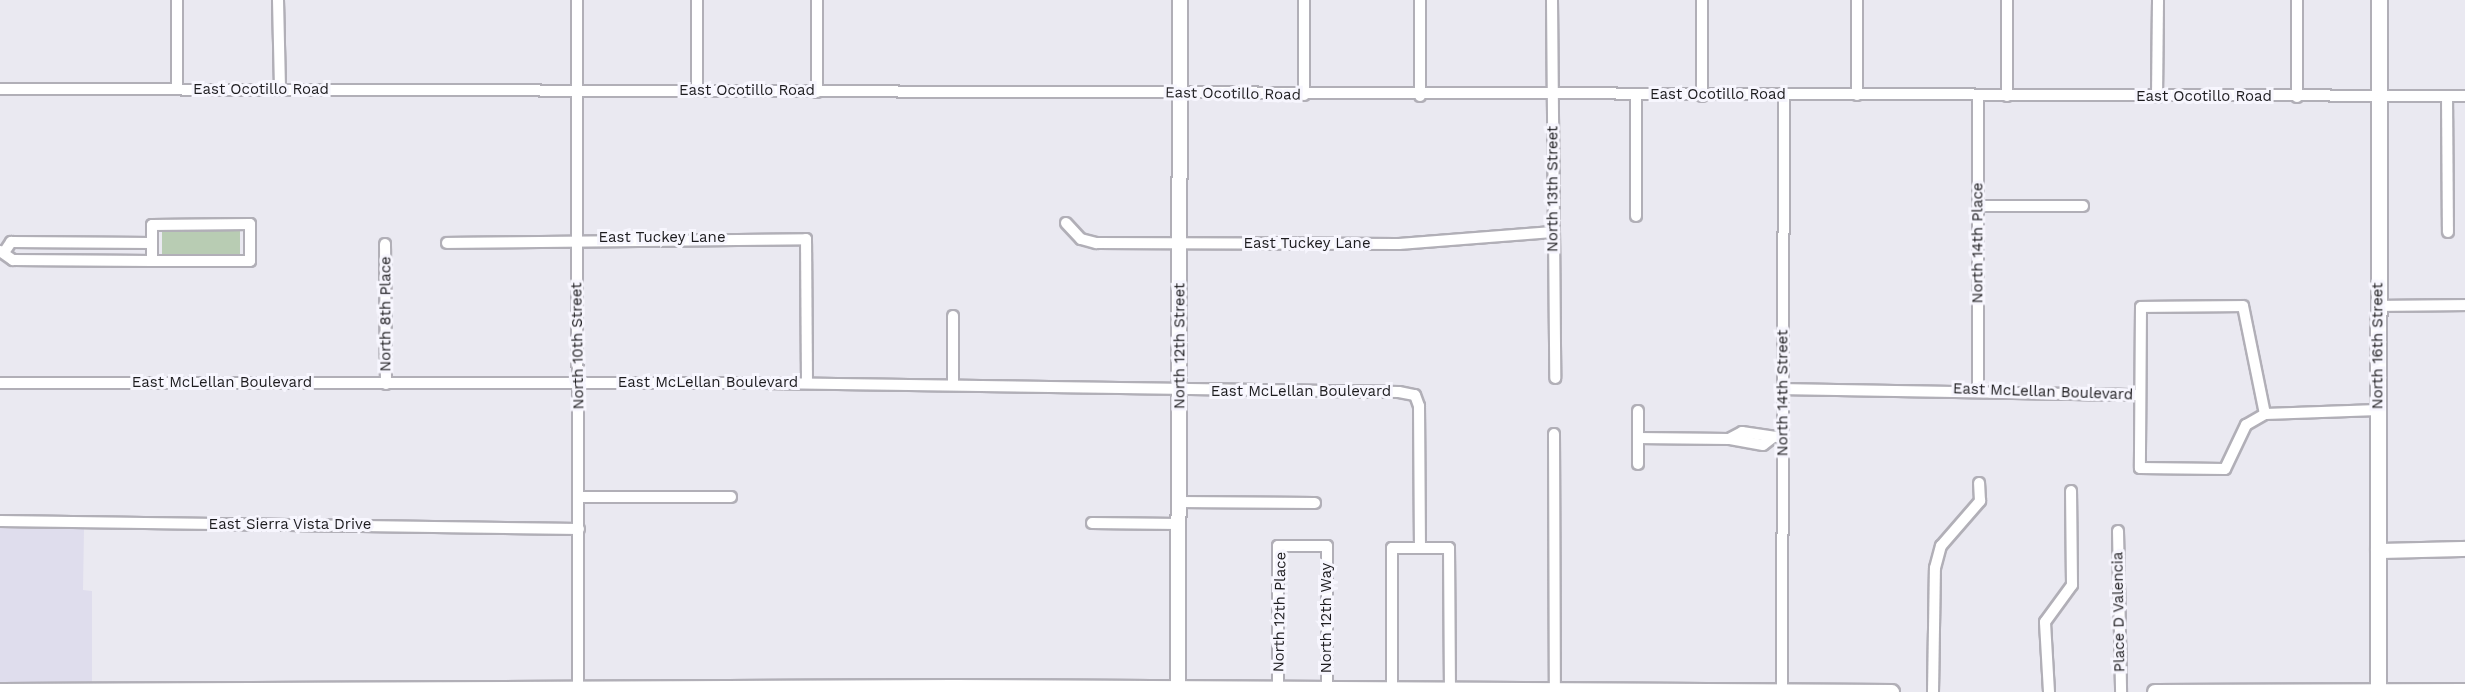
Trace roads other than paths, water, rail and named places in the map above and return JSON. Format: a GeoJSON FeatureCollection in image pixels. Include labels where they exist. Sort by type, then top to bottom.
{"type":"FeatureCollection","features":[{"type":"Feature","properties":{"kind":"main road","name":"North 16th Street"},"geometry":{"type":"LineString","coordinates":[[2378,692],[2379,0]]}},
{"type":"Feature","properties":{"kind":"street"},"geometry":{"type":"LineString","coordinates":[[177,0],[177,89]]}},
{"type":"Feature","properties":{"kind":"street"},"geometry":{"type":"LineString","coordinates":[[278,0],[280,90]]}},
{"type":"Feature","properties":{"kind":"street","name":"North 10th Street"},"geometry":{"type":"LineString","coordinates":[[577,0],[578,691]]}},
{"type":"Feature","properties":{"kind":"street"},"geometry":{"type":"LineString","coordinates":[[697,0],[698,91]]}},
{"type":"Feature","properties":{"kind":"street"},"geometry":{"type":"LineString","coordinates":[[816,0],[817,92]]}},
{"type":"Feature","properties":{"kind":"street","name":"North 12th Street"},"geometry":{"type":"LineString","coordinates":[[1178,690],[1180,0]]}},
{"type":"Feature","properties":{"kind":"street"},"geometry":{"type":"LineString","coordinates":[[1304,0],[1304,95]]}},
{"type":"Feature","properties":{"kind":"street"},"geometry":{"type":"LineString","coordinates":[[1420,0],[1420,96]]}},
{"type":"Feature","properties":{"kind":"street","name":"North 13th Street"},"geometry":{"type":"LineString","coordinates":[[1552,0],[1555,378]]}},
{"type":"Feature","properties":{"kind":"street"},"geometry":{"type":"LineString","coordinates":[[1702,0],[1702,96]]}},
{"type":"Feature","properties":{"kind":"street"},"geometry":{"type":"LineString","coordinates":[[1857,0],[1857,95]]}},
{"type":"Feature","properties":{"kind":"street"},"geometry":{"type":"LineString","coordinates":[[2007,0],[2007,96]]}},
{"type":"Feature","properties":{"kind":"street"},"geometry":{"type":"LineString","coordinates":[[2157,97],[2158,0]]}},
{"type":"Feature","properties":{"kind":"street"},"geometry":{"type":"LineString","coordinates":[[2297,0],[2297,97]]}},
{"type":"Feature","properties":{"kind":"street","name":"East Ocotillo Road"},"geometry":{"type":"LineString","coordinates":[[0,89],[1180,93],[1552,97],[1636,95],[2465,96]]}},
{"type":"Feature","properties":{"kind":"street"},"geometry":{"type":"LineString","coordinates":[[1636,95],[1636,216]]}},
{"type":"Feature","properties":{"kind":"street","name":"North 14th Street"},"geometry":{"type":"LineString","coordinates":[[1782,692],[1777,438],[1783,389],[1784,95]]}},
{"type":"Feature","properties":{"kind":"street"},"geometry":{"type":"LineString","coordinates":[[2447,96],[2448,232]]}},
{"type":"Feature","properties":{"kind":"street","name":"North 14th Place"},"geometry":{"type":"LineString","coordinates":[[1978,97],[1978,390]]}},
{"type":"Feature","properties":{"kind":"street"},"geometry":{"type":"LineString","coordinates":[[1978,206],[2083,206]]}},
{"type":"Feature","properties":{"kind":"street"},"geometry":{"type":"LineString","coordinates":[[152,243],[11,242],[2,251],[13,260],[152,261],[250,261],[250,224],[152,225],[152,243],[152,261]]}},
{"type":"Feature","properties":{"kind":"street","name":"East Tuckey Lane"},"geometry":{"type":"LineString","coordinates":[[1066,224],[1081,239],[1096,243],[1399,244],[1553,232]]}},
{"type":"Feature","properties":{"kind":"street","name":"East Tuckey Lane"},"geometry":{"type":"LineString","coordinates":[[447,243],[806,239],[807,383]]}},
{"type":"Feature","properties":{"kind":"street","name":"North 8th Place"},"geometry":{"type":"LineString","coordinates":[[385,244],[386,384]]}},
{"type":"Feature","properties":{"kind":"street"},"geometry":{"type":"LineString","coordinates":[[2378,306],[2465,305]]}},
{"type":"Feature","properties":{"kind":"street"},"geometry":{"type":"LineString","coordinates":[[2140,395],[2141,307],[2243,306],[2265,414],[2378,410]]}},
{"type":"Feature","properties":{"kind":"street"},"geometry":{"type":"LineString","coordinates":[[953,316],[953,385]]}},
{"type":"Feature","properties":{"kind":"street","name":"East McLellan Boulevard"},"geometry":{"type":"LineString","coordinates":[[0,383],[807,383],[1180,388],[1415,395],[1420,548]]}},
{"type":"Feature","properties":{"kind":"street","name":"East McLellan Boulevard"},"geometry":{"type":"LineString","coordinates":[[1783,389],[1978,390],[2140,395],[2140,468],[2225,469],[2246,425],[2265,414]]}},
{"type":"Feature","properties":{"kind":"street"},"geometry":{"type":"LineString","coordinates":[[1638,411],[1638,465]]}},
{"type":"Feature","properties":{"kind":"street"},"geometry":{"type":"LineString","coordinates":[[1729,439],[1751,432],[1777,438]]}},
{"type":"Feature","properties":{"kind":"street"},"geometry":{"type":"LineString","coordinates":[[1751,432],[1751,444]]}},
{"type":"Feature","properties":{"kind":"street"},"geometry":{"type":"LineString","coordinates":[[1554,435],[1561,690]]}},
{"type":"Feature","properties":{"kind":"street"},"geometry":{"type":"LineString","coordinates":[[1638,438],[1729,439],[1751,444],[1777,438]]}},
{"type":"Feature","properties":{"kind":"street"},"geometry":{"type":"LineString","coordinates":[[1933,692],[1935,568],[1941,546],[1980,501],[1979,483]]}},
{"type":"Feature","properties":{"kind":"street"},"geometry":{"type":"LineString","coordinates":[[2049,692],[2045,622],[2072,585],[2071,491]]}},
{"type":"Feature","properties":{"kind":"street"},"geometry":{"type":"LineString","coordinates":[[579,497],[731,497]]}},
{"type":"Feature","properties":{"kind":"street"},"geometry":{"type":"LineString","coordinates":[[1179,502],[1315,503]]}},
{"type":"Feature","properties":{"kind":"street","name":"East Sierra Vista Drive"},"geometry":{"type":"LineString","coordinates":[[0,521],[579,529]]}},
{"type":"Feature","properties":{"kind":"street"},"geometry":{"type":"LineString","coordinates":[[1092,523],[1179,524]]}},
{"type":"Feature","properties":{"kind":"street","name":"Place D Valencia"},"geometry":{"type":"LineString","coordinates":[[2118,531],[2121,692]]}},
{"type":"Feature","properties":{"kind":"street","name":"North 12th Place"},"geometry":{"type":"LineString","coordinates":[[1278,689],[1278,546],[1327,546]]}},
{"type":"Feature","properties":{"kind":"street","name":"North 12th Way"},"geometry":{"type":"LineString","coordinates":[[1327,546],[1327,689]]}},
{"type":"Feature","properties":{"kind":"street"},"geometry":{"type":"LineString","coordinates":[[1392,690],[1392,548],[1449,548],[1450,690]]}},
{"type":"Feature","properties":{"kind":"street"},"geometry":{"type":"LineString","coordinates":[[2378,551],[2465,549]]}},
{"type":"Feature","properties":{"kind":"street"},"geometry":{"type":"LineString","coordinates":[[0,691],[1327,689],[1892,692]]}},
{"type":"Feature","properties":{"kind":"street"},"geometry":{"type":"LineString","coordinates":[[2155,692],[2465,691]]}}]}
